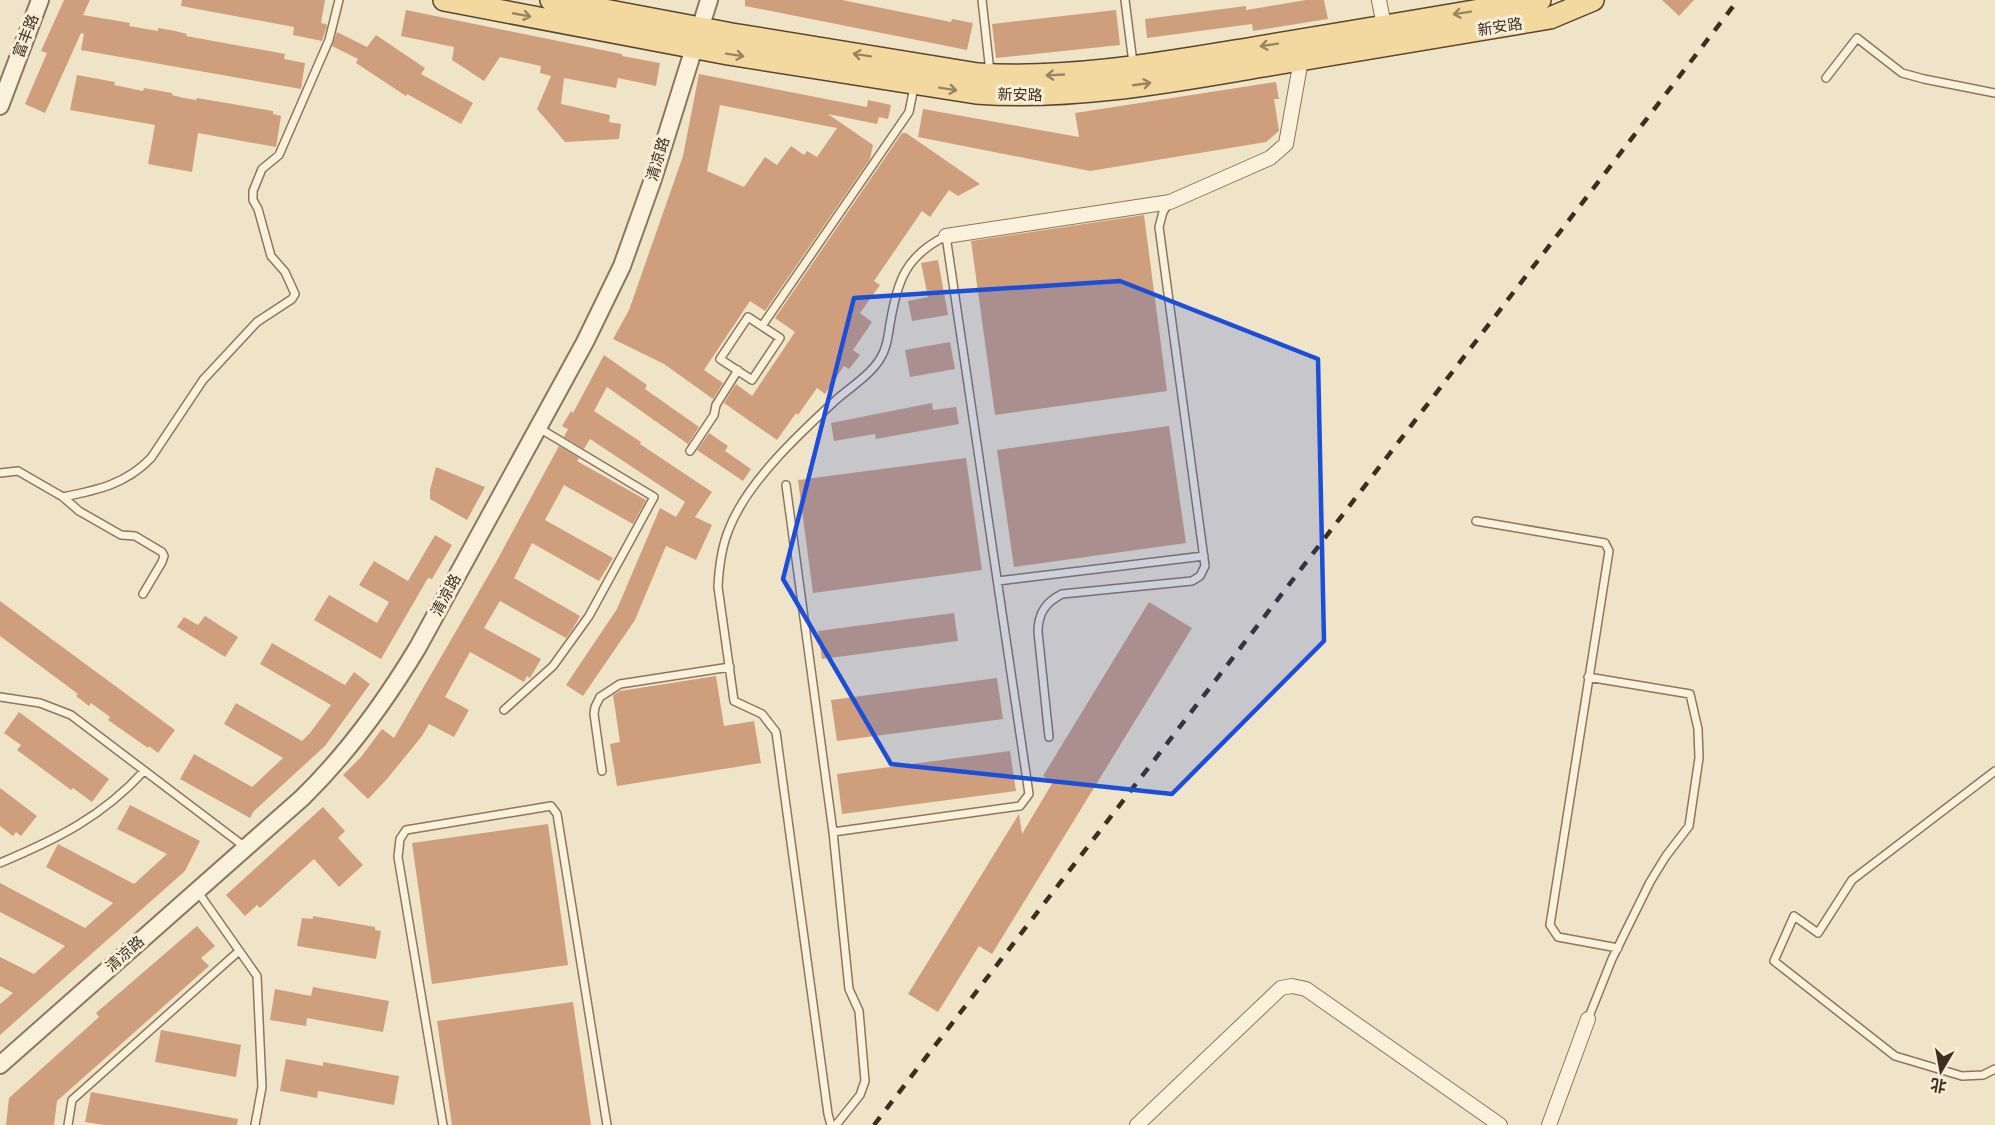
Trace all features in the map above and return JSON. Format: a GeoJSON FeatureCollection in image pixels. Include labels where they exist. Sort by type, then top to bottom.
{"type":"FeatureCollection","features":[{"type":"Feature","properties":{"kind":"main road","name":"新安路"},"geometry":{"type":"LineString","coordinates":[[444,0],[697,38],[990,75],[1067,74],[1134,66],[1540,0]]}},
{"type":"Feature","properties":{"kind":"main road","name":"新安路"},"geometry":{"type":"LineString","coordinates":[[551,0],[697,38],[914,84],[1008,96],[1069,94],[1301,60],[1550,18],[1593,0]]}},
{"type":"Feature","properties":{"kind":"street","name":"富丰路"},"geometry":{"type":"LineString","coordinates":[[0,106],[40,0]]}},
{"type":"Feature","properties":{"kind":"street","name":"清凉路"},"geometry":{"type":"LineString","coordinates":[[0,1065],[279,819],[324,776],[387,697],[418,647],[585,342],[622,266],[652,182],[709,0]]}},
{"type":"Feature","properties":{"kind":"street"},"geometry":{"type":"LineString","coordinates":[[1379,0],[1384,26]]}},
{"type":"Feature","properties":{"kind":"street"},"geometry":{"type":"LineString","coordinates":[[946,236],[1170,202],[1270,158],[1282,150],[1286,144],[1301,60]]}},
{"type":"Feature","properties":{"kind":"street"},"geometry":{"type":"LineString","coordinates":[[1137,1125],[1281,988],[1292,986],[1306,989],[1500,1125]]}},
{"type":"Feature","properties":{"kind":"street"},"geometry":{"type":"LineString","coordinates":[[1549,1125],[1588,1019]]}},
{"type":"Feature","properties":{"kind":"lane"},"geometry":{"type":"LineString","coordinates":[[63,497],[113,485],[144,466],[203,380],[257,322],[292,299],[295,294],[285,272],[271,256],[258,209],[253,200],[253,191],[262,169],[279,155],[329,40],[339,0]]}},
{"type":"Feature","properties":{"kind":"lane"},"geometry":{"type":"LineString","coordinates":[[982,0],[990,75]]}},
{"type":"Feature","properties":{"kind":"lane"},"geometry":{"type":"LineString","coordinates":[[1125,0],[1134,66]]}},
{"type":"Feature","properties":{"kind":"lane"},"geometry":{"type":"LineString","coordinates":[[1826,78],[1857,38],[1902,73],[1995,93]]}},
{"type":"Feature","properties":{"kind":"lane"},"geometry":{"type":"LineString","coordinates":[[762,326],[909,112],[914,84]]}},
{"type":"Feature","properties":{"kind":"lane"},"geometry":{"type":"LineString","coordinates":[[1049,737],[1038,623],[1049,601],[1062,594],[1192,580],[1203,572],[1205,566],[1159,227],[1162,212],[1170,202]]}},
{"type":"Feature","properties":{"kind":"lane"},"geometry":{"type":"LineString","coordinates":[[831,1125],[776,732],[762,714],[734,701],[718,580],[724,542],[742,503],[790,444],[880,360],[886,345],[894,297],[902,276],[915,256],[946,236],[1029,789],[1027,799],[1020,806],[833,832]]}},
{"type":"Feature","properties":{"kind":"lane"},"geometry":{"type":"LineString","coordinates":[[748,317],[780,338],[752,380],[738,370],[720,359],[748,317]]}},
{"type":"Feature","properties":{"kind":"lane"},"geometry":{"type":"LineString","coordinates":[[690,451],[714,416],[716,405],[738,370]]}},
{"type":"Feature","properties":{"kind":"lane"},"geometry":{"type":"LineString","coordinates":[[504,710],[553,666],[589,616],[654,497],[537,427]]}},
{"type":"Feature","properties":{"kind":"lane"},"geometry":{"type":"LineString","coordinates":[[0,473],[18,471],[121,535],[135,536],[162,552],[164,556],[162,562],[143,594]]}},
{"type":"Feature","properties":{"kind":"lane"},"geometry":{"type":"LineString","coordinates":[[786,485],[833,832],[849,989],[859,1011],[865,1081],[860,1095],[836,1125]]}},
{"type":"Feature","properties":{"kind":"lane"},"geometry":{"type":"LineString","coordinates":[[1476,521],[1605,543],[1609,551],[1550,925],[1558,937],[1618,948]]}},
{"type":"Feature","properties":{"kind":"lane"},"geometry":{"type":"LineString","coordinates":[[998,581],[1204,555]]}},
{"type":"Feature","properties":{"kind":"lane"},"geometry":{"type":"LineString","coordinates":[[602,771],[594,714],[600,697],[620,684],[730,667]]}},
{"type":"Feature","properties":{"kind":"lane"},"geometry":{"type":"LineString","coordinates":[[1588,677],[1690,694],[1698,729],[1699,758],[1689,826],[1658,868],[1618,948],[1588,1019]]}},
{"type":"Feature","properties":{"kind":"lane"},"geometry":{"type":"LineString","coordinates":[[0,698],[40,703],[71,715],[245,847]]}},
{"type":"Feature","properties":{"kind":"lane"},"geometry":{"type":"LineString","coordinates":[[0,863],[34,849],[89,820],[113,802],[144,771]]}},
{"type":"Feature","properties":{"kind":"lane"},"geometry":{"type":"LineString","coordinates":[[1995,771],[1852,880],[1818,933],[1794,916],[1774,961],[1895,1056],[1962,1076],[1983,1075],[1995,1069]]}},
{"type":"Feature","properties":{"kind":"lane"},"geometry":{"type":"LineString","coordinates":[[443,1125],[398,857],[400,839],[406,830],[551,806],[557,814],[607,1125]]}},
{"type":"Feature","properties":{"kind":"lane"},"geometry":{"type":"LineString","coordinates":[[197,890],[257,976],[262,1087],[255,1125]]}},
{"type":"Feature","properties":{"kind":"lane"},"geometry":{"type":"LineString","coordinates":[[68,1125],[72,1100],[239,951]]}},
{"type":"Feature","properties":{"kind":"highlighted area"},"geometry":{"type":"Polygon","coordinates":[[[1120,281],[1318,359],[1324,641],[1172,794],[891,764],[783,579],[854,298],[1120,281]]]}},
{"type":"Feature","properties":{"kind":"building"},"geometry":{"type":"Polygon","coordinates":[[[64,0],[90,0],[83,15],[130,23],[129,26],[158,31],[158,28],[175,31],[187,34],[186,36],[285,54],[284,59],[305,63],[301,89],[81,50],[84,34],[81,33],[45,113],[25,104],[47,53],[41,51],[64,0]]]}},
{"type":"Feature","properties":{"kind":"building"},"geometry":{"type":"Polygon","coordinates":[[[182,0],[325,0],[321,23],[327,26],[322,41],[293,35],[294,27],[181,6],[182,0]]]}},
{"type":"Feature","properties":{"kind":"building"},"geometry":{"type":"Polygon","coordinates":[[[745,0],[842,0],[951,22],[952,19],[973,23],[967,50],[745,6],[745,0]]]}},
{"type":"Feature","properties":{"kind":"building"},"geometry":{"type":"Polygon","coordinates":[[[1306,0],[1324,0],[1328,19],[1253,31],[1252,24],[1147,38],[1145,19],[1246,6],[1246,10],[1306,0]]]}},
{"type":"Feature","properties":{"kind":"building"},"geometry":{"type":"Polygon","coordinates":[[[1662,0],[1694,0],[1679,16],[1662,0]]]}},
{"type":"Feature","properties":{"kind":"building"},"geometry":{"type":"Polygon","coordinates":[[[406,10],[660,63],[656,86],[618,78],[616,88],[564,78],[561,104],[610,115],[609,122],[621,124],[619,139],[565,142],[537,109],[551,76],[540,73],[541,66],[500,57],[484,81],[452,60],[454,47],[401,36],[406,10]]]}},
{"type":"Feature","properties":{"kind":"building"},"geometry":{"type":"Polygon","coordinates":[[[1116,10],[1120,45],[996,58],[992,24],[1116,10]]]}},
{"type":"Feature","properties":{"kind":"building"},"geometry":{"type":"Polygon","coordinates":[[[337,32],[367,47],[376,35],[425,68],[421,74],[473,103],[461,124],[407,94],[406,96],[356,63],[358,59],[332,46],[337,32]]]}},
{"type":"Feature","properties":{"kind":"building"},"geometry":{"type":"Polygon","coordinates":[[[699,74],[867,107],[868,100],[891,105],[888,119],[879,117],[877,124],[828,114],[873,145],[870,159],[765,311],[750,301],[704,370],[723,383],[713,399],[664,364],[613,339],[629,310],[683,156],[699,74]],[[720,105],[707,171],[744,187],[765,157],[777,165],[791,146],[804,155],[807,151],[817,157],[837,128],[720,105]]]}},
{"type":"Feature","properties":{"kind":"building"},"geometry":{"type":"Polygon","coordinates":[[[77,75],[115,82],[114,85],[143,91],[144,88],[172,93],[172,95],[184,98],[196,100],[197,98],[273,111],[273,114],[281,116],[276,147],[198,133],[192,172],[148,164],[155,125],[70,110],[77,75]]]}},
{"type":"Feature","properties":{"kind":"building"},"geometry":{"type":"Polygon","coordinates":[[[1276,82],[1279,99],[1274,99],[1279,131],[1266,142],[1090,171],[918,137],[923,109],[1079,137],[1075,113],[1276,82]]]}},
{"type":"Feature","properties":{"kind":"building"},"geometry":{"type":"Polygon","coordinates":[[[902,133],[906,133],[980,184],[958,196],[949,190],[930,217],[922,211],[874,281],[880,285],[860,313],[872,322],[853,350],[860,355],[849,369],[844,366],[825,394],[817,388],[777,440],[724,403],[736,384],[752,396],[795,332],[775,318],[902,133]]]}},
{"type":"Feature","properties":{"kind":"building"},"geometry":{"type":"Polygon","coordinates":[[[1144,215],[1167,391],[995,415],[971,241],[1144,215]]]}},
{"type":"Feature","properties":{"kind":"building"},"geometry":{"type":"Polygon","coordinates":[[[938,260],[948,315],[912,321],[908,301],[928,297],[921,263],[938,260]]]}},
{"type":"Feature","properties":{"kind":"building"},"geometry":{"type":"Polygon","coordinates":[[[950,342],[955,369],[910,377],[905,350],[950,342]]]}},
{"type":"Feature","properties":{"kind":"building"},"geometry":{"type":"Polygon","coordinates":[[[604,355],[647,385],[645,389],[699,427],[688,444],[607,387],[594,411],[712,492],[695,517],[712,525],[696,560],[666,546],[635,620],[583,696],[566,685],[617,609],[660,508],[676,517],[685,502],[590,439],[584,449],[564,437],[568,429],[562,426],[571,411],[573,413],[604,355]]]}},
{"type":"Feature","properties":{"kind":"building"},"geometry":{"type":"Polygon","coordinates":[[[932,403],[933,410],[956,407],[959,424],[876,439],[875,434],[834,441],[831,423],[932,403]]]}},
{"type":"Feature","properties":{"kind":"building"},"geometry":{"type":"Polygon","coordinates":[[[1169,426],[1186,543],[1014,567],[997,450],[1169,426]]]}},
{"type":"Feature","properties":{"kind":"building"},"geometry":{"type":"Polygon","coordinates":[[[709,433],[728,446],[725,451],[751,469],[743,481],[697,450],[709,433]]]}},
{"type":"Feature","properties":{"kind":"building"},"geometry":{"type":"Polygon","coordinates":[[[559,446],[579,458],[577,461],[646,500],[633,524],[564,485],[545,520],[613,558],[599,581],[532,543],[514,578],[580,616],[572,630],[566,638],[500,601],[484,628],[541,659],[530,678],[527,676],[524,682],[470,652],[445,697],[469,710],[454,737],[429,724],[422,736],[368,799],[343,775],[361,757],[382,729],[394,738],[495,564],[559,446]]]}},
{"type":"Feature","properties":{"kind":"building"},"geometry":{"type":"Polygon","coordinates":[[[966,458],[982,570],[813,593],[798,480],[966,458]]]}},
{"type":"Feature","properties":{"kind":"building"},"geometry":{"type":"Polygon","coordinates":[[[436,467],[485,487],[467,520],[430,499],[436,467]]]}},
{"type":"Feature","properties":{"kind":"building"},"geometry":{"type":"Polygon","coordinates":[[[435,535],[452,545],[432,579],[428,578],[381,659],[314,620],[329,595],[377,623],[389,602],[359,585],[374,561],[408,581],[435,535]]]}},
{"type":"Feature","properties":{"kind":"building"},"geometry":{"type":"Polygon","coordinates":[[[0,601],[175,730],[158,753],[108,720],[110,717],[91,703],[89,706],[76,696],[78,694],[0,636],[0,601]]]}},
{"type":"Feature","properties":{"kind":"building"},"geometry":{"type":"Polygon","coordinates":[[[1149,602],[1192,628],[992,954],[979,946],[938,1012],[908,994],[1019,814],[1022,834],[1053,782],[1043,776],[1149,602]]]}},
{"type":"Feature","properties":{"kind":"building"},"geometry":{"type":"Polygon","coordinates":[[[954,613],[958,641],[822,659],[818,631],[954,613]]]}},
{"type":"Feature","properties":{"kind":"building"},"geometry":{"type":"Polygon","coordinates":[[[205,616],[238,637],[225,657],[177,627],[184,617],[198,625],[205,616]]]}},
{"type":"Feature","properties":{"kind":"building"},"geometry":{"type":"Polygon","coordinates":[[[272,643],[345,685],[354,672],[370,684],[325,746],[253,812],[250,818],[180,779],[194,754],[252,787],[283,758],[224,724],[236,703],[302,741],[331,705],[260,664],[272,643]]]}},
{"type":"Feature","properties":{"kind":"building"},"geometry":{"type":"Polygon","coordinates":[[[716,676],[724,726],[754,721],[761,763],[617,786],[610,744],[620,742],[613,695],[620,691],[716,676]]]}},
{"type":"Feature","properties":{"kind":"building"},"geometry":{"type":"Polygon","coordinates":[[[997,678],[1003,719],[837,741],[831,700],[997,678]]]}},
{"type":"Feature","properties":{"kind":"building"},"geometry":{"type":"Polygon","coordinates":[[[19,712],[109,779],[92,802],[73,788],[71,790],[17,750],[21,745],[4,733],[19,712]]]}},
{"type":"Feature","properties":{"kind":"building"},"geometry":{"type":"Polygon","coordinates":[[[1010,751],[1016,791],[842,814],[837,774],[1010,751]]]}},
{"type":"Feature","properties":{"kind":"building"},"geometry":{"type":"Polygon","coordinates":[[[0,788],[37,816],[21,836],[16,832],[13,836],[0,826],[0,788]]]}},
{"type":"Feature","properties":{"kind":"building"},"geometry":{"type":"Polygon","coordinates":[[[130,805],[200,841],[185,871],[0,1035],[0,1004],[13,993],[0,986],[0,957],[34,974],[65,946],[0,912],[0,883],[85,928],[113,903],[46,867],[58,844],[134,884],[167,854],[117,829],[130,805]]]}},
{"type":"Feature","properties":{"kind":"building"},"geometry":{"type":"Polygon","coordinates":[[[323,807],[345,831],[338,838],[363,865],[339,887],[314,859],[260,908],[257,905],[245,916],[226,895],[323,807]]]}},
{"type":"Feature","properties":{"kind":"building"},"geometry":{"type":"Polygon","coordinates":[[[548,824],[568,965],[432,984],[412,843],[548,824]]]}},
{"type":"Feature","properties":{"kind":"building"},"geometry":{"type":"Polygon","coordinates":[[[313,916],[375,927],[375,930],[381,931],[376,959],[297,946],[302,918],[313,919],[313,916]]]}},
{"type":"Feature","properties":{"kind":"building"},"geometry":{"type":"Polygon","coordinates":[[[197,926],[215,946],[201,958],[209,966],[57,1101],[54,1125],[6,1125],[9,1098],[99,1017],[96,1013],[197,926]]]}},
{"type":"Feature","properties":{"kind":"building"},"geometry":{"type":"Polygon","coordinates":[[[313,987],[389,1001],[383,1032],[307,1018],[306,1026],[270,1020],[275,989],[311,996],[313,987]]]}},
{"type":"Feature","properties":{"kind":"building"},"geometry":{"type":"Polygon","coordinates":[[[573,1002],[591,1125],[452,1125],[437,1021],[573,1002]]]}},
{"type":"Feature","properties":{"kind":"building"},"geometry":{"type":"Polygon","coordinates":[[[161,1030],[241,1045],[236,1077],[155,1062],[161,1030]]]}},
{"type":"Feature","properties":{"kind":"building"},"geometry":{"type":"Polygon","coordinates":[[[286,1059],[323,1066],[323,1062],[399,1076],[394,1105],[318,1091],[317,1098],[280,1091],[286,1059]]]}},
{"type":"Feature","properties":{"kind":"building"},"geometry":{"type":"Polygon","coordinates":[[[91,1092],[238,1119],[237,1125],[104,1125],[85,1122],[91,1092]]]}},
{"type":"Feature","properties":{"kind":"railway"},"geometry":{"type":"LineString","coordinates":[[874,1125],[1738,0]]}}]}
